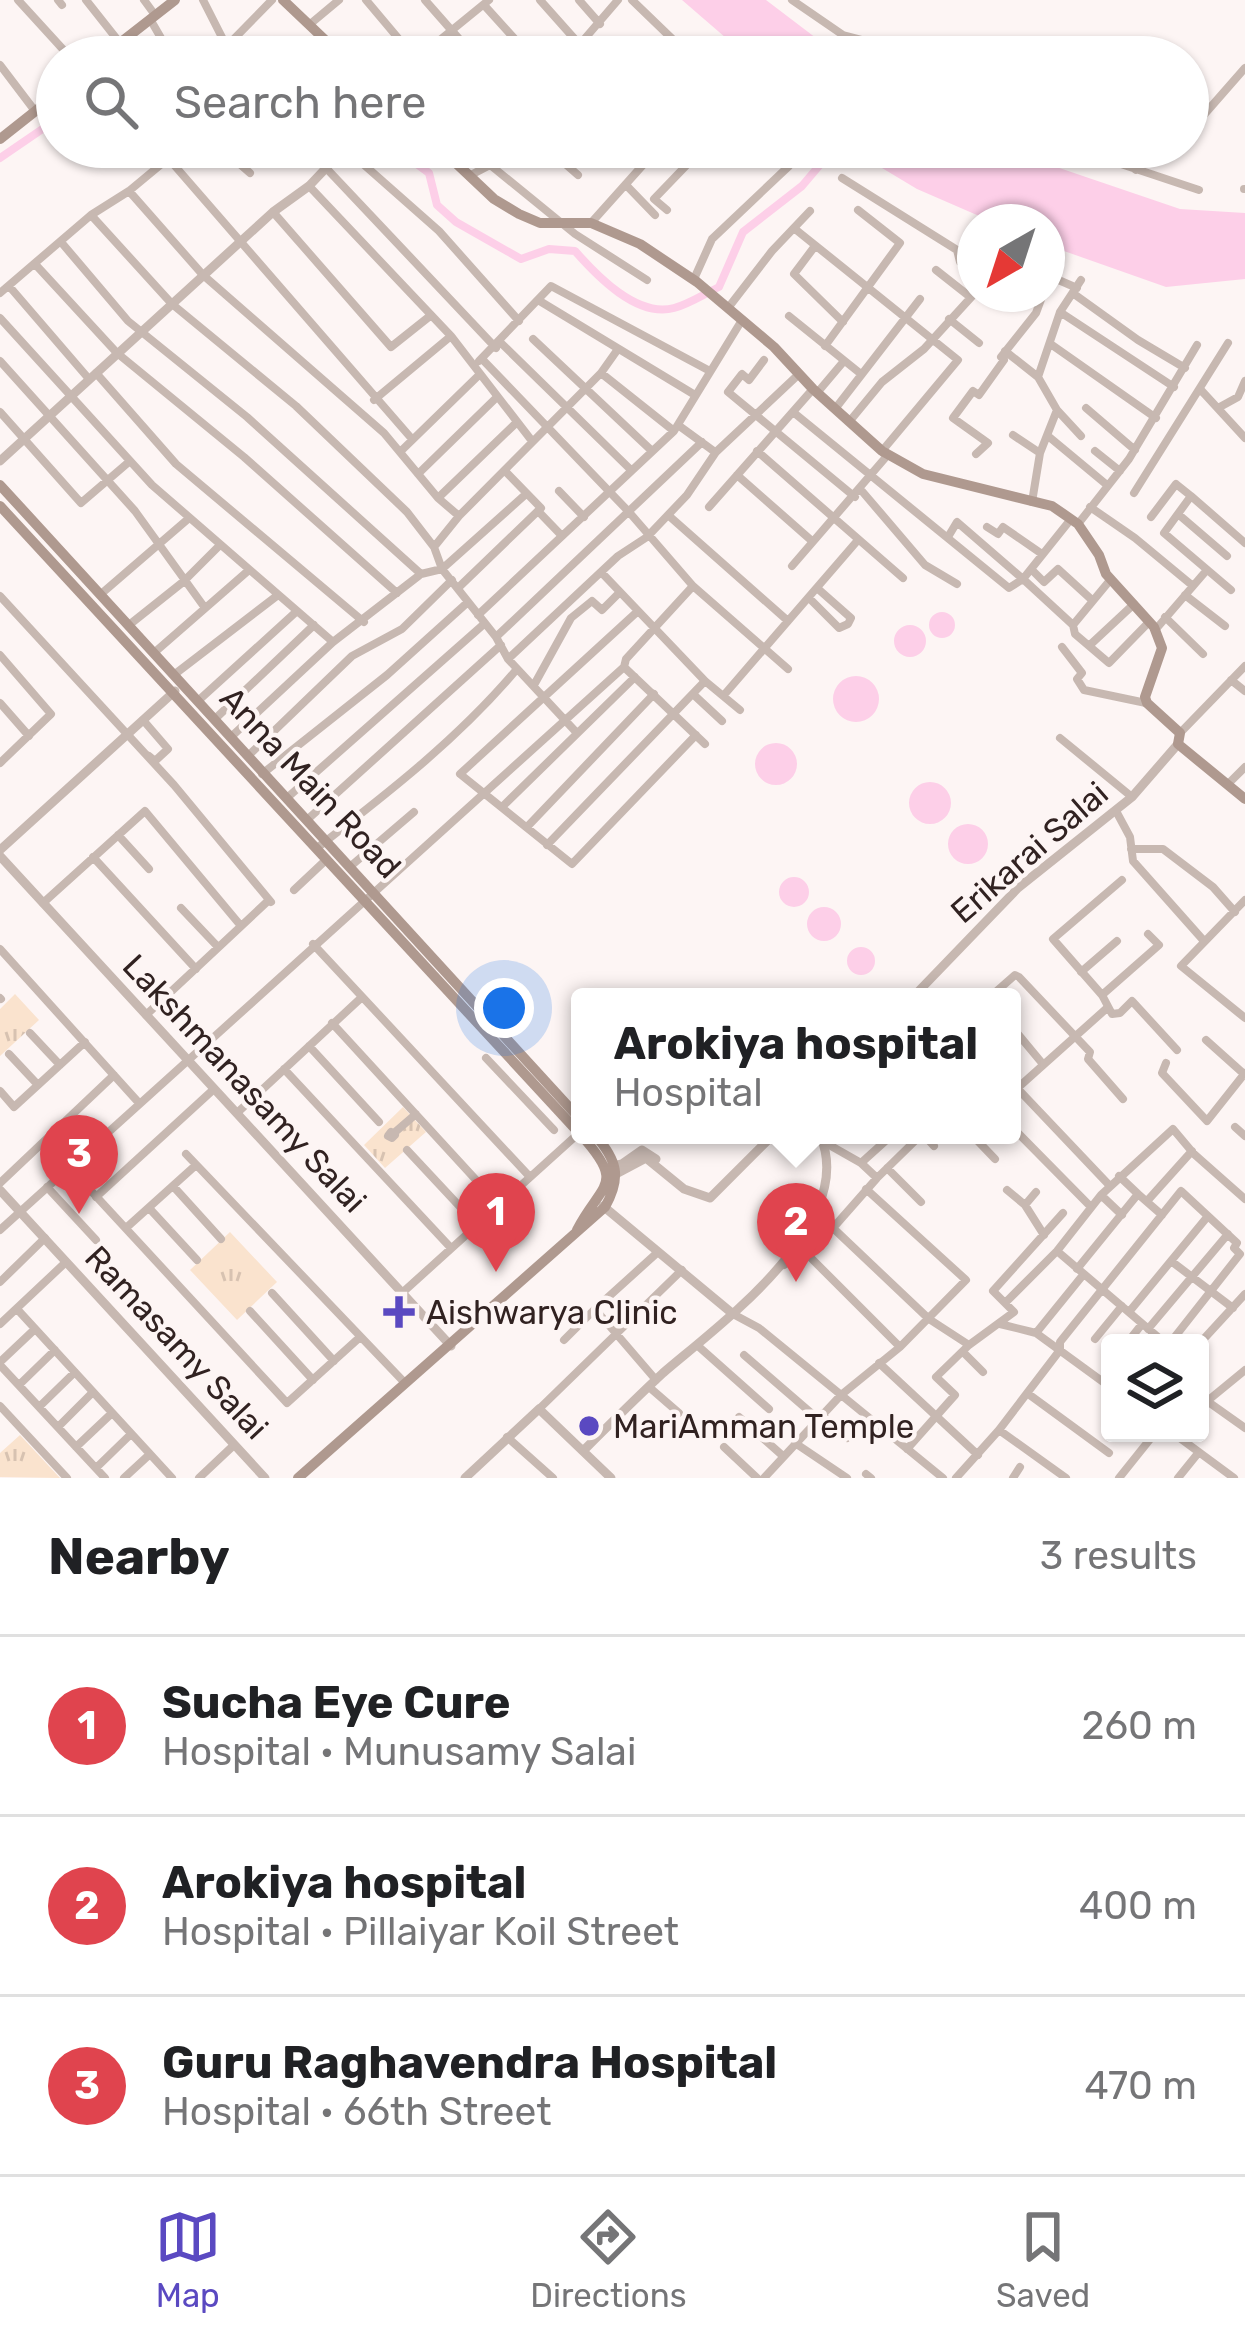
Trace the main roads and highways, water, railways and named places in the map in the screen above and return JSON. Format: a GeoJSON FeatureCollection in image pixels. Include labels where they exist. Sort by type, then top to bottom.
{"type":"FeatureCollection","features":[{"type":"Feature","properties":{"kind":"main road"},"geometry":{"type":"LineString","coordinates":[[129,36],[175,0]]}},
{"type":"Feature","properties":{"kind":"main road"},"geometry":{"type":"LineString","coordinates":[[283,0],[320,36]]}},
{"type":"Feature","properties":{"kind":"main road"},"geometry":{"type":"LineString","coordinates":[[0,138],[36,110]]}},
{"type":"Feature","properties":{"kind":"main road"},"geometry":{"type":"LineString","coordinates":[[461,168],[494,199],[519,214],[540,223],[590,223],[640,244],[696,280],[882,452],[923,474],[1052,506],[1075,521],[1111,579],[1152,626],[1162,648],[1147,703],[1245,799]]}},
{"type":"Feature","properties":{"kind":"main road","name":"Anna Main Road"},"geometry":{"type":"LineString","coordinates":[[0,485],[177,683],[249,755],[259,776],[308,819],[327,859],[571,1124]]}},
{"type":"Feature","properties":{"kind":"main road","name":"Anna Main Road"},"geometry":{"type":"LineString","coordinates":[[0,506],[177,683],[322,844],[352,865],[571,1108]]}},
{"type":"Feature","properties":{"kind":"main road","name":"Anna Main Road"},"geometry":{"type":"LineString","coordinates":[[588,1144],[611,1171]]}},
{"type":"Feature","properties":{"kind":"main road"},"geometry":{"type":"LineString","coordinates":[[298,1478],[577,1230],[588,1226],[602,1205],[611,1171],[599,1144]]}},
{"type":"Feature","properties":{"kind":"waterway"},"geometry":{"type":"LineString","coordinates":[[0,158],[36,133]]}},
{"type":"Feature","properties":{"kind":"waterway"},"geometry":{"type":"LineString","coordinates":[[422,168],[429,173],[437,205],[456,222],[521,259],[549,249],[575,251],[619,293],[660,309],[680,306],[719,287],[743,232],[802,186],[817,168]]}},
{"type":"Feature","properties":{"kind":"place","name":"Guru Raghavendra Hospital"},"geometry":{"type":"Point","coordinates":[79,1214]}},
{"type":"Feature","properties":{"kind":"place","name":"Sucha Eye Cure"},"geometry":{"type":"Point","coordinates":[496,1272]}},
{"type":"Feature","properties":{"kind":"place","name":"Arokiya hospital"},"geometry":{"type":"Point","coordinates":[796,1282]}},
{"type":"Feature","properties":{"kind":"place","name":"Aishwarya Clinic"},"geometry":{"type":"Point","coordinates":[399,1312]}},
{"type":"Feature","properties":{"kind":"place","name":"MariAmman Temple"},"geometry":{"type":"Point","coordinates":[589,1426]}}]}
